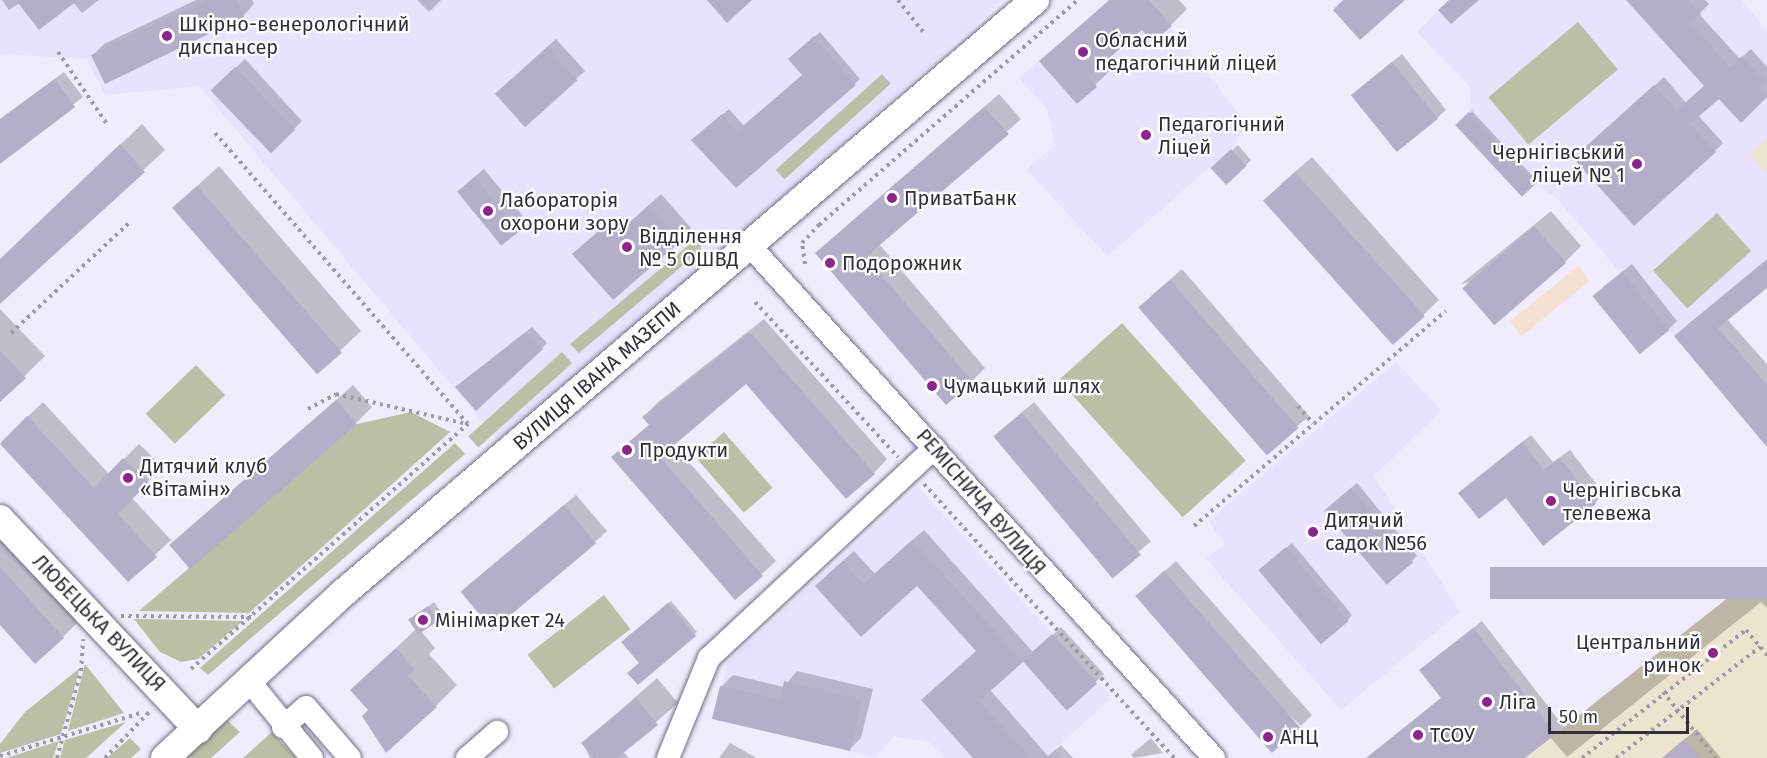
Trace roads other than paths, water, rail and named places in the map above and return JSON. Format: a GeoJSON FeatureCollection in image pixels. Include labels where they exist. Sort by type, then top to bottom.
{"type":"FeatureCollection","features":[{"type":"Feature","properties":{"kind":"main road","name":"ВУЛИЦЯ ІВАНА МАЗЕПИ"},"geometry":{"type":"LineString","coordinates":[[165,758],[250,682],[342,594],[1035,0]]}},
{"type":"Feature","properties":{"kind":"main road","name":"ЛЮБЕЦЬКА ВУЛИЦЯ"},"geometry":{"type":"LineString","coordinates":[[0,519],[168,694],[198,729]]}},
{"type":"Feature","properties":{"kind":"street","name":"РЕМІСНИЧА ВУЛИЦЯ"},"geometry":{"type":"LineString","coordinates":[[750,246],[1214,758]]}},
{"type":"Feature","properties":{"kind":"street"},"geometry":{"type":"LineString","coordinates":[[668,758],[709,658],[934,448]]}},
{"type":"Feature","properties":{"kind":"street"},"geometry":{"type":"LineString","coordinates":[[250,682],[283,727],[312,758]]}},
{"type":"Feature","properties":{"kind":"street"},"geometry":{"type":"LineString","coordinates":[[283,727],[306,707],[350,758]]}},
{"type":"Feature","properties":{"kind":"street"},"geometry":{"type":"LineString","coordinates":[[467,758],[497,732]]}},
{"type":"Feature","properties":{"kind":"place","name":"Шкірно-венерологічний диспансер"},"geometry":{"type":"Point","coordinates":[167,36]}},
{"type":"Feature","properties":{"kind":"place","name":"Обласний педагогічний ліцей"},"geometry":{"type":"Point","coordinates":[1083,52]}},
{"type":"Feature","properties":{"kind":"place","name":"Педагогічний Ліцей"},"geometry":{"type":"Point","coordinates":[1146,135]}},
{"type":"Feature","properties":{"kind":"place","name":"Чернігівський ліцей № 1"},"geometry":{"type":"Point","coordinates":[1637,164]}},
{"type":"Feature","properties":{"kind":"place","name":"ПриватБанк"},"geometry":{"type":"Point","coordinates":[892,198]}},
{"type":"Feature","properties":{"kind":"place","name":"Лабораторія охорони зору"},"geometry":{"type":"Point","coordinates":[488,211]}},
{"type":"Feature","properties":{"kind":"place","name":"Відділення № 5 ОШВД"},"geometry":{"type":"Point","coordinates":[627,247]}},
{"type":"Feature","properties":{"kind":"place","name":"Подорожник"},"geometry":{"type":"Point","coordinates":[830,263]}},
{"type":"Feature","properties":{"kind":"place","name":"Чумацький шлях"},"geometry":{"type":"Point","coordinates":[932,386]}},
{"type":"Feature","properties":{"kind":"place","name":"Продукти"},"geometry":{"type":"Point","coordinates":[627,450]}},
{"type":"Feature","properties":{"kind":"place","name":"Дитячий клуб «Вітамін»"},"geometry":{"type":"Point","coordinates":[128,478]}},
{"type":"Feature","properties":{"kind":"place","name":"Чернігівська телевежа"},"geometry":{"type":"Point","coordinates":[1551,501]}},
{"type":"Feature","properties":{"kind":"place","name":"Дитячий садок №56"},"geometry":{"type":"Point","coordinates":[1313,532]}},
{"type":"Feature","properties":{"kind":"place","name":"Мінімаркет 24"},"geometry":{"type":"Point","coordinates":[423,620]}},
{"type":"Feature","properties":{"kind":"place","name":"Центральний ринок"},"geometry":{"type":"Point","coordinates":[1713,653]}},
{"type":"Feature","properties":{"kind":"place","name":"Ліга"},"geometry":{"type":"Point","coordinates":[1487,702]}},
{"type":"Feature","properties":{"kind":"place","name":"ТСОУ"},"geometry":{"type":"Point","coordinates":[1418,735]}},
{"type":"Feature","properties":{"kind":"place","name":"АНЦ"},"geometry":{"type":"Point","coordinates":[1268,737]}}]}
